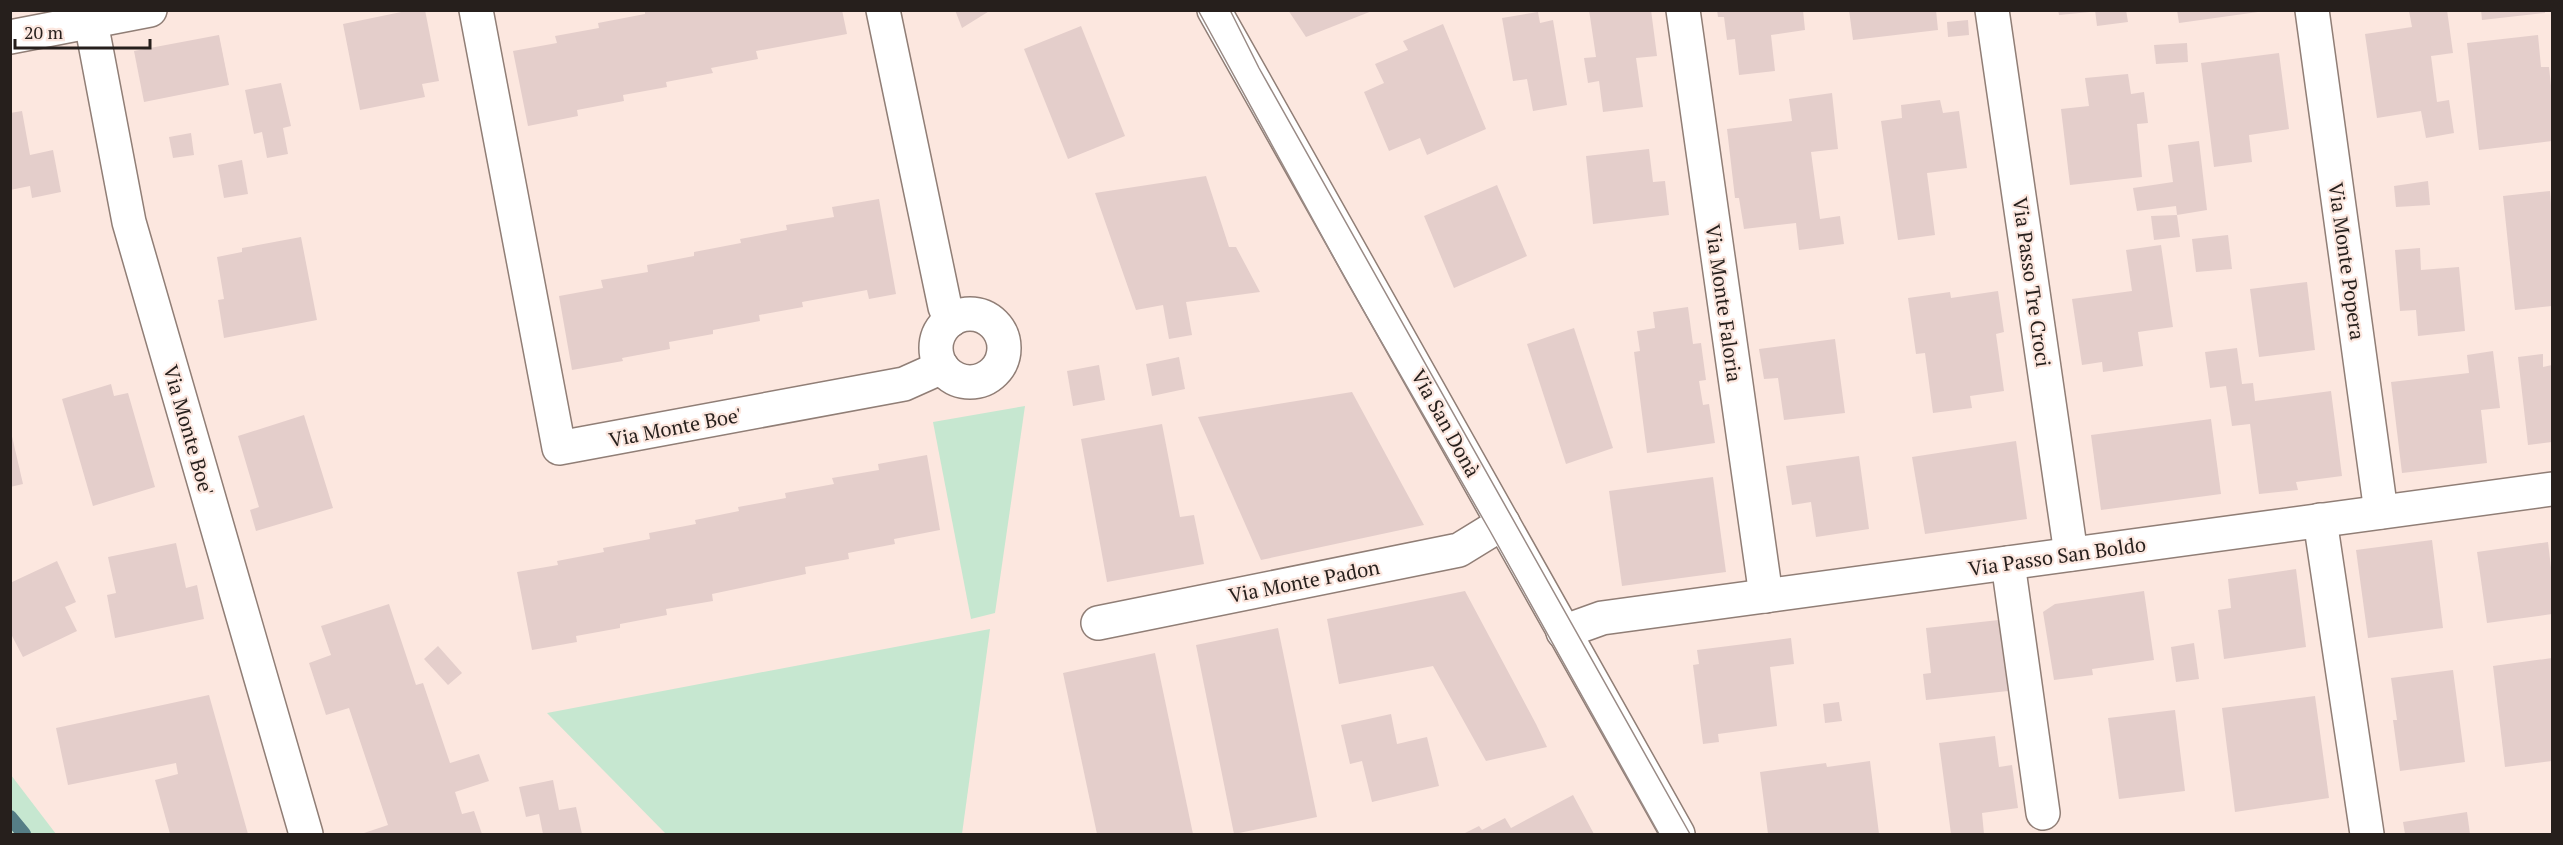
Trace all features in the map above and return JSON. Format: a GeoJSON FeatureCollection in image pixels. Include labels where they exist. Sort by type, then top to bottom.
{"type":"FeatureCollection","features":[{"type":"Feature","properties":{"kind":"street"},"geometry":{"type":"LineString","coordinates":[[10,37],[150,10]]}},
{"type":"Feature","properties":{"kind":"street","name":"Via Monte Boe'"},"geometry":{"type":"LineString","coordinates":[[476,10],[559,448],[904,384],[942,367]]}},
{"type":"Feature","properties":{"kind":"street"},"geometry":{"type":"LineString","coordinates":[[883,10],[945,307],[951,320]]}},
{"type":"Feature","properties":{"kind":"street","name":"Via San Donà"},"geometry":{"type":"LineString","coordinates":[[1214,10],[1678,834]]}},
{"type":"Feature","properties":{"kind":"street","name":"Via Monte Faloria"},"geometry":{"type":"LineString","coordinates":[[1683,10],[1766,596]]}},
{"type":"Feature","properties":{"kind":"street","name":"Via Passo Tre Croci"},"geometry":{"type":"LineString","coordinates":[[1992,10],[2071,554]]}},
{"type":"Feature","properties":{"kind":"street","name":"Via Monte Popera"},"geometry":{"type":"LineString","coordinates":[[2312,10],[2381,512]]}},
{"type":"Feature","properties":{"kind":"street","name":"Via Monte Boe'"},"geometry":{"type":"LineString","coordinates":[[91,22],[129,222],[306,834]]}},
{"type":"Feature","properties":{"kind":"street"},"geometry":{"type":"LineString","coordinates":[[970,315],[989,320],[999,329],[1004,341],[1004,355],[999,367],[990,376],[977,382],[958,380],[942,367],[937,355],[937,342],[942,330],[951,320],[970,315]]}},
{"type":"Feature","properties":{"kind":"street","name":"Via Passo San Boldo"},"geometry":{"type":"LineString","coordinates":[[1563,632],[1602,618],[2553,489]]}},
{"type":"Feature","properties":{"kind":"street"},"geometry":{"type":"LineString","coordinates":[[2320,520],[2367,834]]}},
{"type":"Feature","properties":{"kind":"street","name":"Via Monte Padon"},"geometry":{"type":"LineString","coordinates":[[1098,623],[1459,550],[1503,523]]}},
{"type":"Feature","properties":{"kind":"street"},"geometry":{"type":"LineString","coordinates":[[2008,563],[2043,813]]}},
{"type":"Feature","properties":{"kind":"green space"},"geometry":{"type":"Polygon","coordinates":[[[1025,406],[995,613],[971,619],[933,422],[1025,406]]]}},
{"type":"Feature","properties":{"kind":"green space"},"geometry":{"type":"Polygon","coordinates":[[[990,629],[962,834],[666,834],[547,713],[990,629]]]}},
{"type":"Feature","properties":{"kind":"green space"},"geometry":{"type":"Polygon","coordinates":[[[11,775],[56,834],[11,834],[11,775]]]}},
{"type":"Feature","properties":{"kind":"building"},"geometry":{"type":"Polygon","coordinates":[[[411,10],[425,10],[439,81],[422,84],[425,97],[360,110],[343,24],[411,10]]]}},
{"type":"Feature","properties":{"kind":"building"},"geometry":{"type":"Polygon","coordinates":[[[645,10],[842,10],[847,34],[756,51],[758,59],[711,68],[713,73],[666,82],[667,87],[623,95],[624,101],[577,110],[578,116],[528,126],[513,51],[557,43],[555,36],[599,28],[598,23],[645,14],[645,10]]]}},
{"type":"Feature","properties":{"kind":"building"},"geometry":{"type":"Polygon","coordinates":[[[955,10],[991,10],[962,28],[955,10]]]}},
{"type":"Feature","properties":{"kind":"building"},"geometry":{"type":"Polygon","coordinates":[[[1288,10],[1372,10],[1372,11],[1306,37],[1288,10]]]}},
{"type":"Feature","properties":{"kind":"building"},"geometry":{"type":"Polygon","coordinates":[[[1589,10],[1651,10],[1657,56],[1636,58],[1643,107],[1603,112],[1599,81],[1588,83],[1584,58],[1596,57],[1589,10]]]}},
{"type":"Feature","properties":{"kind":"building"},"geometry":{"type":"Polygon","coordinates":[[[1717,10],[1803,10],[1805,30],[1771,35],[1775,71],[1739,75],[1735,39],[1727,40],[1724,17],[1718,17],[1717,10]]]}},
{"type":"Feature","properties":{"kind":"building"},"geometry":{"type":"Polygon","coordinates":[[[1849,10],[1936,10],[1938,30],[1853,40],[1849,10]]]}},
{"type":"Feature","properties":{"kind":"building"},"geometry":{"type":"Polygon","coordinates":[[[2058,10],[2090,10],[2090,12],[2059,15],[2058,10]]]}},
{"type":"Feature","properties":{"kind":"building"},"geometry":{"type":"Polygon","coordinates":[[[2095,10],[2126,10],[2128,22],[2097,26],[2095,10]]]}},
{"type":"Feature","properties":{"kind":"building"},"geometry":{"type":"Polygon","coordinates":[[[2177,10],[2258,10],[2258,12],[2179,23],[2177,10]]]}},
{"type":"Feature","properties":{"kind":"building"},"geometry":{"type":"Polygon","coordinates":[[[2447,10],[2453,53],[2431,56],[2437,102],[2449,100],[2454,133],[2426,138],[2421,111],[2377,118],[2365,34],[2412,27],[2409,11],[2447,10]]]}},
{"type":"Feature","properties":{"kind":"building"},"geometry":{"type":"Polygon","coordinates":[[[2481,10],[2545,10],[2545,13],[2482,20],[2481,10]]]}},
{"type":"Feature","properties":{"kind":"building"},"geometry":{"type":"Polygon","coordinates":[[[1538,12],[1540,23],[1553,20],[1567,105],[1533,111],[1527,79],[1513,81],[1502,18],[1538,12]]]}},
{"type":"Feature","properties":{"kind":"building"},"geometry":{"type":"Polygon","coordinates":[[[1968,20],[1969,35],[1948,37],[1947,22],[1968,20]]]}},
{"type":"Feature","properties":{"kind":"building"},"geometry":{"type":"Polygon","coordinates":[[[1443,24],[1486,129],[1427,155],[1420,138],[1389,151],[1364,92],[1384,83],[1375,64],[1408,50],[1403,41],[1443,24]]]}},
{"type":"Feature","properties":{"kind":"building"},"geometry":{"type":"Polygon","coordinates":[[[1081,26],[1125,136],[1068,159],[1024,49],[1081,26]]]}},
{"type":"Feature","properties":{"kind":"building"},"geometry":{"type":"Polygon","coordinates":[[[219,35],[229,85],[144,102],[134,51],[219,35]]]}},
{"type":"Feature","properties":{"kind":"building"},"geometry":{"type":"Polygon","coordinates":[[[2538,35],[2541,67],[2549,67],[2552,95],[2552,141],[2479,150],[2467,43],[2538,35]]]}},
{"type":"Feature","properties":{"kind":"building"},"geometry":{"type":"Polygon","coordinates":[[[2187,43],[2188,62],[2156,64],[2154,45],[2187,43]]]}},
{"type":"Feature","properties":{"kind":"building"},"geometry":{"type":"Polygon","coordinates":[[[2279,53],[2289,129],[2249,135],[2252,162],[2214,167],[2201,63],[2279,53]]]}},
{"type":"Feature","properties":{"kind":"building"},"geometry":{"type":"Polygon","coordinates":[[[2128,74],[2131,94],[2144,92],[2148,123],[2137,124],[2142,177],[2070,185],[2061,109],[2089,106],[2085,78],[2128,74]]]}},
{"type":"Feature","properties":{"kind":"building"},"geometry":{"type":"Polygon","coordinates":[[[281,83],[291,126],[283,128],[288,154],[267,158],[262,132],[254,134],[245,90],[281,83]]]}},
{"type":"Feature","properties":{"kind":"building"},"geometry":{"type":"Polygon","coordinates":[[[1832,93],[1838,149],[1811,152],[1820,219],[1840,216],[1844,244],[1799,250],[1796,223],[1744,229],[1739,198],[1735,198],[1727,129],[1792,121],[1789,99],[1832,93]]]}},
{"type":"Feature","properties":{"kind":"building"},"geometry":{"type":"Polygon","coordinates":[[[1940,100],[1943,113],[1959,111],[1967,168],[1927,173],[1935,235],[1898,240],[1881,121],[1902,118],[1901,105],[1940,100]]]}},
{"type":"Feature","properties":{"kind":"building"},"geometry":{"type":"Polygon","coordinates":[[[22,111],[30,155],[53,150],[61,192],[32,198],[30,186],[10,190],[10,113],[22,111]]]}},
{"type":"Feature","properties":{"kind":"building"},"geometry":{"type":"Polygon","coordinates":[[[191,133],[194,155],[173,158],[169,137],[191,133]]]}},
{"type":"Feature","properties":{"kind":"building"},"geometry":{"type":"Polygon","coordinates":[[[2199,141],[2207,210],[2177,215],[2176,206],[2137,211],[2133,188],[2173,182],[2168,145],[2199,141]]]}},
{"type":"Feature","properties":{"kind":"building"},"geometry":{"type":"Polygon","coordinates":[[[1649,149],[1653,182],[1665,181],[1669,215],[1593,224],[1586,156],[1649,149]]]}},
{"type":"Feature","properties":{"kind":"building"},"geometry":{"type":"Polygon","coordinates":[[[242,160],[248,194],[224,198],[218,165],[242,160]]]}},
{"type":"Feature","properties":{"kind":"building"},"geometry":{"type":"Polygon","coordinates":[[[1206,176],[1229,247],[1236,247],[1260,292],[1186,302],[1192,335],[1169,339],[1163,305],[1136,310],[1095,193],[1206,176]]]}},
{"type":"Feature","properties":{"kind":"building"},"geometry":{"type":"Polygon","coordinates":[[[2428,181],[2430,205],[2396,207],[2394,186],[2428,181]]]}},
{"type":"Feature","properties":{"kind":"building"},"geometry":{"type":"Polygon","coordinates":[[[1497,185],[1527,256],[1454,288],[1424,216],[1497,185]]]}},
{"type":"Feature","properties":{"kind":"building"},"geometry":{"type":"Polygon","coordinates":[[[2550,191],[2552,306],[2515,310],[2503,196],[2550,191]]]}},
{"type":"Feature","properties":{"kind":"building"},"geometry":{"type":"Polygon","coordinates":[[[879,199],[896,294],[869,299],[867,290],[802,302],[803,307],[759,315],[760,321],[713,330],[713,334],[669,342],[670,349],[622,358],[623,361],[572,370],[559,296],[603,288],[601,280],[648,272],[647,265],[694,256],[694,252],[741,243],[740,239],[787,230],[786,225],[834,217],[832,207],[879,199]]]}},
{"type":"Feature","properties":{"kind":"building"},"geometry":{"type":"Polygon","coordinates":[[[2177,215],[2180,237],[2154,240],[2151,216],[2177,215]]]}},
{"type":"Feature","properties":{"kind":"building"},"geometry":{"type":"Polygon","coordinates":[[[2228,235],[2232,269],[2196,272],[2192,239],[2228,235]]]}},
{"type":"Feature","properties":{"kind":"building"},"geometry":{"type":"Polygon","coordinates":[[[301,237],[317,320],[224,338],[218,300],[224,299],[217,257],[242,252],[242,248],[301,237]]]}},
{"type":"Feature","properties":{"kind":"building"},"geometry":{"type":"Polygon","coordinates":[[[2161,245],[2173,327],[2138,332],[2143,366],[2103,372],[2102,362],[2082,365],[2072,299],[2132,291],[2126,250],[2161,245]]]}},
{"type":"Feature","properties":{"kind":"building"},"geometry":{"type":"Polygon","coordinates":[[[2420,248],[2421,270],[2459,267],[2465,331],[2418,336],[2416,310],[2400,311],[2395,250],[2420,248]]]}},
{"type":"Feature","properties":{"kind":"building"},"geometry":{"type":"Polygon","coordinates":[[[2307,282],[2315,350],[2259,357],[2250,289],[2307,282]]]}},
{"type":"Feature","properties":{"kind":"building"},"geometry":{"type":"Polygon","coordinates":[[[1998,291],[2004,332],[1996,334],[2004,391],[1970,396],[1972,408],[1933,413],[1925,353],[1916,354],[1908,298],[1950,292],[1951,298],[1998,291]]]}},
{"type":"Feature","properties":{"kind":"building"},"geometry":{"type":"Polygon","coordinates":[[[1688,307],[1693,344],[1701,343],[1706,380],[1699,381],[1703,405],[1709,404],[1715,443],[1647,453],[1634,352],[1640,351],[1637,331],[1655,328],[1653,312],[1688,307]]]}},
{"type":"Feature","properties":{"kind":"building"},"geometry":{"type":"Polygon","coordinates":[[[1574,328],[1613,448],[1566,464],[1527,344],[1574,328]]]}},
{"type":"Feature","properties":{"kind":"building"},"geometry":{"type":"Polygon","coordinates":[[[1835,339],[1845,413],[1784,420],[1778,378],[1764,379],[1759,349],[1835,339]]]}},
{"type":"Feature","properties":{"kind":"building"},"geometry":{"type":"Polygon","coordinates":[[[2237,348],[2242,384],[2253,383],[2255,401],[2331,391],[2342,476],[2296,482],[2298,490],[2259,494],[2250,424],[2232,426],[2226,386],[2210,388],[2205,352],[2237,348]]]}},
{"type":"Feature","properties":{"kind":"building"},"geometry":{"type":"Polygon","coordinates":[[[2493,351],[2500,408],[2481,410],[2487,463],[2402,473],[2391,382],[2469,373],[2467,355],[2493,351]]]}},
{"type":"Feature","properties":{"kind":"building"},"geometry":{"type":"Polygon","coordinates":[[[2543,354],[2543,367],[2552,365],[2552,442],[2528,445],[2518,357],[2543,354]]]}},
{"type":"Feature","properties":{"kind":"building"},"geometry":{"type":"Polygon","coordinates":[[[1179,357],[1185,389],[1152,396],[1146,364],[1179,357]]]}},
{"type":"Feature","properties":{"kind":"building"},"geometry":{"type":"Polygon","coordinates":[[[1099,365],[1105,400],[1073,406],[1067,371],[1099,365]]]}},
{"type":"Feature","properties":{"kind":"building"},"geometry":{"type":"Polygon","coordinates":[[[111,384],[114,396],[128,393],[155,487],[93,506],[62,399],[111,384]]]}},
{"type":"Feature","properties":{"kind":"building"},"geometry":{"type":"Polygon","coordinates":[[[1352,392],[1424,525],[1261,560],[1198,417],[1352,392]]]}},
{"type":"Feature","properties":{"kind":"building"},"geometry":{"type":"Polygon","coordinates":[[[304,415],[333,508],[256,531],[250,510],[259,507],[238,436],[304,415]]]}},
{"type":"Feature","properties":{"kind":"building"},"geometry":{"type":"Polygon","coordinates":[[[2211,419],[2221,494],[2101,510],[2091,435],[2211,419]]]}},
{"type":"Feature","properties":{"kind":"building"},"geometry":{"type":"Polygon","coordinates":[[[1162,424],[1180,517],[1194,515],[1204,564],[1107,582],[1081,439],[1162,424]]]}},
{"type":"Feature","properties":{"kind":"building"},"geometry":{"type":"Polygon","coordinates":[[[10,432],[23,484],[10,487],[10,432]]]}},
{"type":"Feature","properties":{"kind":"building"},"geometry":{"type":"Polygon","coordinates":[[[2016,441],[2027,519],[1925,534],[1912,457],[2016,441]]]}},
{"type":"Feature","properties":{"kind":"building"},"geometry":{"type":"Polygon","coordinates":[[[927,455],[940,530],[894,539],[895,544],[848,553],[849,559],[805,567],[806,574],[712,594],[713,601],[666,609],[667,615],[620,624],[620,628],[576,636],[577,642],[532,650],[517,572],[558,565],[557,561],[604,552],[603,548],[650,539],[649,533],[696,524],[695,520],[739,511],[738,507],[786,498],[785,493],[834,484],[832,478],[879,470],[878,464],[927,455]]]}},
{"type":"Feature","properties":{"kind":"building"},"geometry":{"type":"Polygon","coordinates":[[[1859,456],[1869,529],[1816,537],[1811,502],[1792,505],[1786,466],[1859,456]]]}},
{"type":"Feature","properties":{"kind":"building"},"geometry":{"type":"Polygon","coordinates":[[[1713,477],[1726,572],[1622,586],[1609,491],[1713,477]]]}},
{"type":"Feature","properties":{"kind":"building"},"geometry":{"type":"Polygon","coordinates":[[[2432,540],[2443,628],[2368,638],[2356,550],[2432,540]]]}},
{"type":"Feature","properties":{"kind":"building"},"geometry":{"type":"Polygon","coordinates":[[[2548,542],[2552,576],[2552,614],[2487,623],[2477,552],[2548,542]]]}},
{"type":"Feature","properties":{"kind":"building"},"geometry":{"type":"Polygon","coordinates":[[[176,543],[186,588],[197,585],[204,619],[115,638],[107,595],[116,593],[108,557],[176,543]]]}},
{"type":"Feature","properties":{"kind":"building"},"geometry":{"type":"Polygon","coordinates":[[[57,561],[76,602],[65,607],[77,631],[23,657],[10,632],[10,583],[57,561]]]}},
{"type":"Feature","properties":{"kind":"building"},"geometry":{"type":"Polygon","coordinates":[[[2296,569],[2306,647],[2224,659],[2218,610],[2231,608],[2228,579],[2296,569]]]}},
{"type":"Feature","properties":{"kind":"building"},"geometry":{"type":"Polygon","coordinates":[[[1465,591],[1547,747],[1486,761],[1433,666],[1339,684],[1327,619],[1465,591]]]}},
{"type":"Feature","properties":{"kind":"building"},"geometry":{"type":"Polygon","coordinates":[[[2144,591],[2154,660],[2092,669],[2093,675],[2054,680],[2043,612],[2055,604],[2144,591]]]}},
{"type":"Feature","properties":{"kind":"building"},"geometry":{"type":"Polygon","coordinates":[[[389,604],[416,685],[423,683],[450,763],[479,754],[489,781],[455,792],[462,814],[474,811],[482,834],[361,834],[388,825],[349,708],[326,715],[309,663],[331,655],[321,626],[389,604]]]}},
{"type":"Feature","properties":{"kind":"building"},"geometry":{"type":"Polygon","coordinates":[[[1999,620],[2008,691],[1926,700],[1923,674],[1931,673],[1926,628],[1999,620]]]}},
{"type":"Feature","properties":{"kind":"building"},"geometry":{"type":"Polygon","coordinates":[[[1278,628],[1317,817],[1234,834],[1196,645],[1278,628]]]}},
{"type":"Feature","properties":{"kind":"building"},"geometry":{"type":"Polygon","coordinates":[[[1791,638],[1794,664],[1770,667],[1777,726],[1718,734],[1719,742],[1703,744],[1693,665],[1699,664],[1697,650],[1791,638]]]}},
{"type":"Feature","properties":{"kind":"building"},"geometry":{"type":"Polygon","coordinates":[[[2194,643],[2199,679],[2176,682],[2171,647],[2194,643]]]}},
{"type":"Feature","properties":{"kind":"building"},"geometry":{"type":"Polygon","coordinates":[[[438,646],[462,673],[448,685],[424,659],[438,646]]]}},
{"type":"Feature","properties":{"kind":"building"},"geometry":{"type":"Polygon","coordinates":[[[1155,653],[1193,834],[1097,834],[1063,673],[1155,653]]]}},
{"type":"Feature","properties":{"kind":"building"},"geometry":{"type":"Polygon","coordinates":[[[2552,658],[2552,761],[2505,767],[2493,666],[2552,658]]]}},
{"type":"Feature","properties":{"kind":"building"},"geometry":{"type":"Polygon","coordinates":[[[2453,670],[2465,762],[2400,771],[2393,720],[2397,720],[2391,678],[2453,670]]]}},
{"type":"Feature","properties":{"kind":"building"},"geometry":{"type":"Polygon","coordinates":[[[209,695],[248,834],[170,834],[155,780],[178,774],[176,763],[68,785],[56,728],[209,695]]]}},
{"type":"Feature","properties":{"kind":"building"},"geometry":{"type":"Polygon","coordinates":[[[2315,696],[2329,798],[2235,812],[2222,708],[2315,696]]]}},
{"type":"Feature","properties":{"kind":"building"},"geometry":{"type":"Polygon","coordinates":[[[1839,702],[1842,721],[1825,723],[1823,704],[1839,702]]]}},
{"type":"Feature","properties":{"kind":"building"},"geometry":{"type":"Polygon","coordinates":[[[2175,710],[2185,791],[2119,799],[2108,718],[2175,710]]]}},
{"type":"Feature","properties":{"kind":"building"},"geometry":{"type":"Polygon","coordinates":[[[1391,714],[1397,744],[1427,737],[1439,786],[1372,802],[1362,761],[1350,764],[1341,725],[1391,714]]]}},
{"type":"Feature","properties":{"kind":"building"},"geometry":{"type":"Polygon","coordinates":[[[1995,736],[1999,767],[2012,765],[2018,808],[1982,813],[1984,834],[1951,834],[1939,743],[1995,736]]]}},
{"type":"Feature","properties":{"kind":"building"},"geometry":{"type":"Polygon","coordinates":[[[1870,761],[1879,834],[1768,834],[1760,772],[1826,763],[1827,767],[1870,761]]]}},
{"type":"Feature","properties":{"kind":"building"},"geometry":{"type":"Polygon","coordinates":[[[553,780],[559,810],[576,807],[582,834],[543,834],[539,814],[526,817],[519,787],[553,780]]]}},
{"type":"Feature","properties":{"kind":"building"},"geometry":{"type":"Polygon","coordinates":[[[1573,795],[1594,834],[1463,834],[1479,826],[1482,830],[1505,818],[1511,828],[1573,795]]]}},
{"type":"Feature","properties":{"kind":"building"},"geometry":{"type":"Polygon","coordinates":[[[2467,812],[2470,834],[2405,834],[2403,822],[2467,812]]]}},
{"type":"Feature","properties":{"kind":"waterway"},"geometry":{"type":"LineString","coordinates":[[10,817],[24,834]]}},
{"type":"Feature","properties":{"kind":"tram line"},"geometry":{"type":"LineString","coordinates":[[1198,10],[1347,282],[1490,531],[1659,834]]}},
{"type":"Feature","properties":{"kind":"tram line"},"geometry":{"type":"LineString","coordinates":[[1230,10],[1259,68],[1690,834]]}}]}
